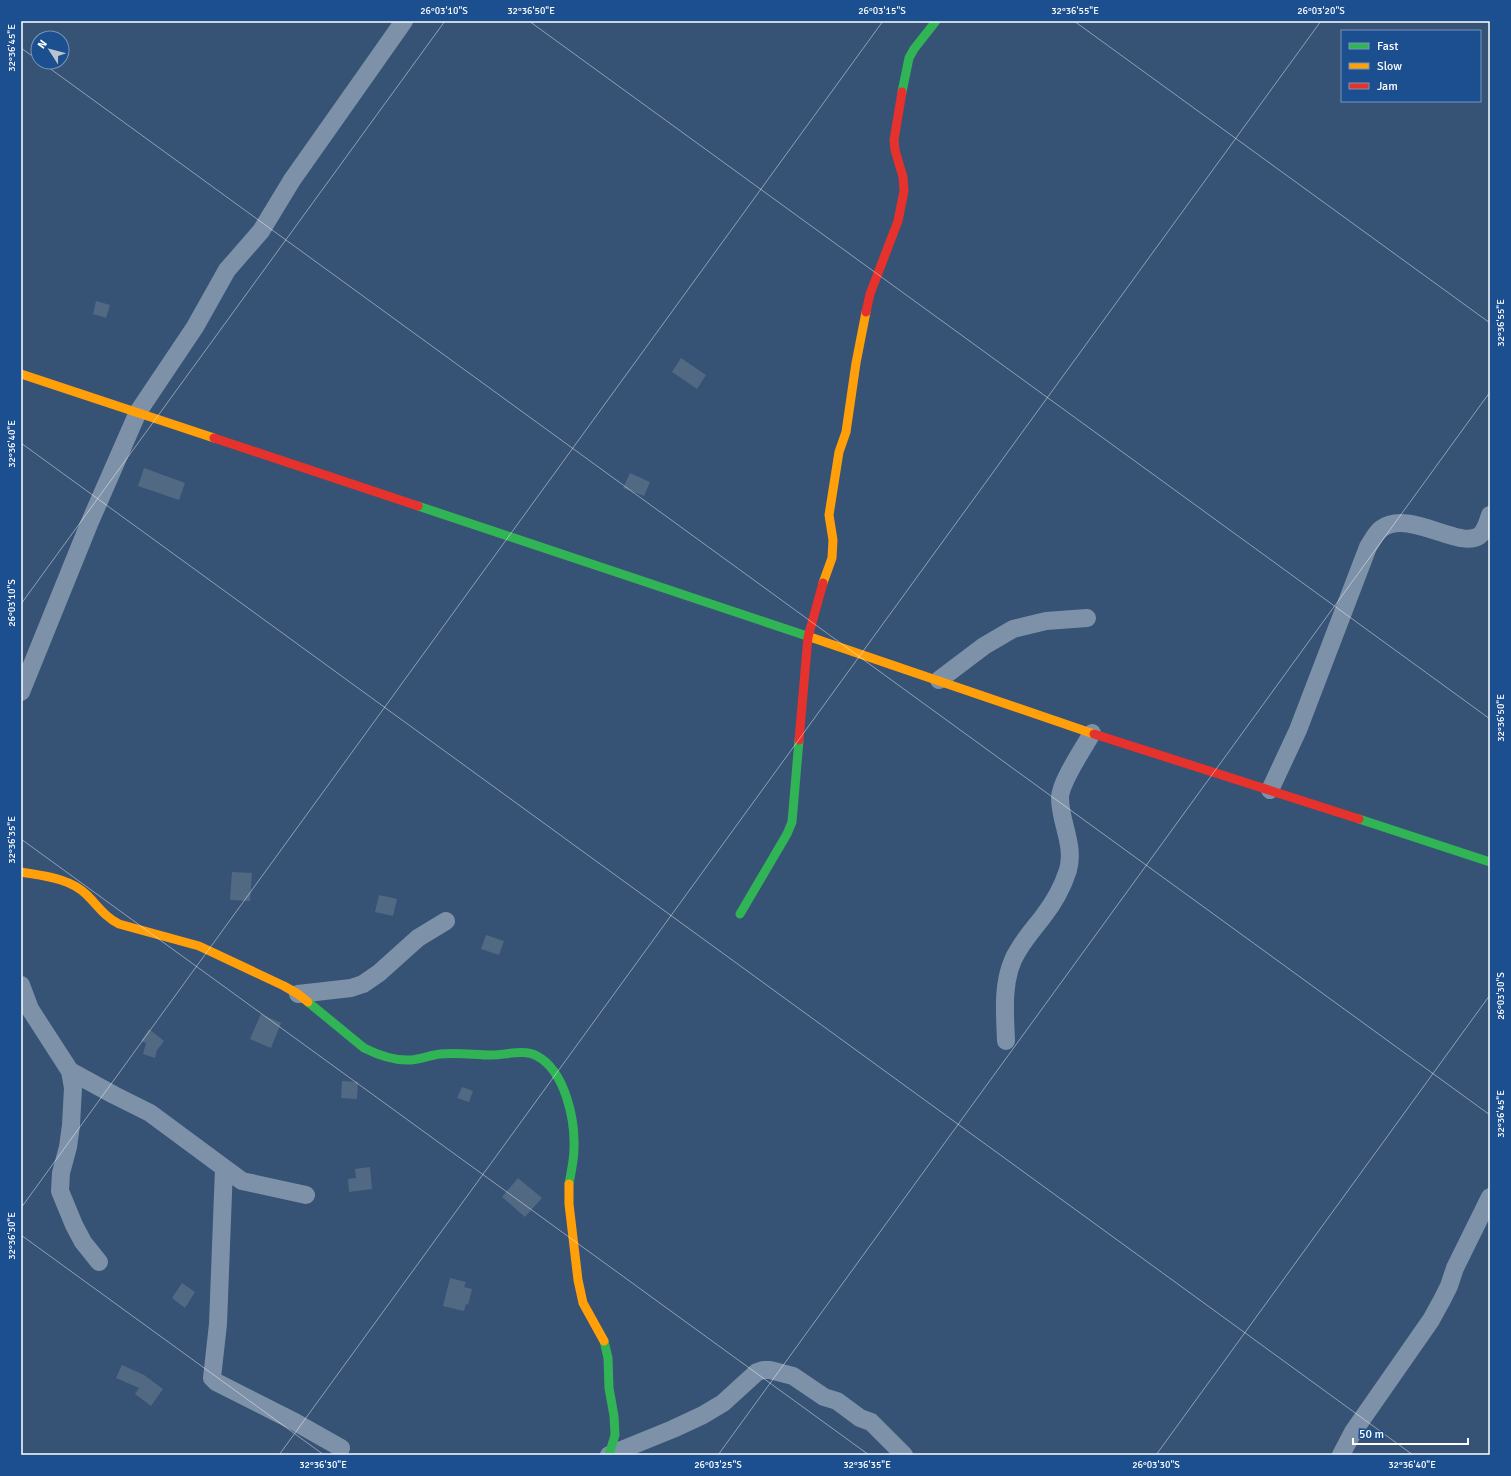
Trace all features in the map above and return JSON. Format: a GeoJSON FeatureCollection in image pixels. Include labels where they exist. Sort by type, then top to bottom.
{"type":"FeatureCollection","features":[{"type":"Feature","properties":{"kind":"street"},"geometry":{"type":"LineString","coordinates":[[21,692],[89,524],[138,412],[195,327],[227,270],[261,232],[292,180],[404,21]]}},
{"type":"Feature","properties":{"kind":"street"},"geometry":{"type":"LineString","coordinates":[[740,914],[787,834],[792,822],[808,637],[820,590],[832,558],[833,540],[829,515],[831,500],[840,452],[846,432],[856,363],[870,294],[898,221],[904,191],[903,177],[895,150],[894,140],[906,69],[914,49],[936,21]]}},
{"type":"Feature","properties":{"kind":"street"},"geometry":{"type":"LineString","coordinates":[[21,374],[939,680],[1092,733],[1490,862]]}},
{"type":"Feature","properties":{"kind":"street"},"geometry":{"type":"LineString","coordinates":[[1270,790],[1298,730],[1368,547],[1375,536],[1381,529],[1396,523],[1412,524],[1463,538],[1475,538],[1480,535],[1487,525],[1490,515]]}},
{"type":"Feature","properties":{"kind":"street"},"geometry":{"type":"LineString","coordinates":[[939,680],[984,646],[1013,629],[1046,621],[1087,618]]}},
{"type":"Feature","properties":{"kind":"street"},"geometry":{"type":"LineString","coordinates":[[1006,1041],[1005,991],[1008,975],[1016,953],[1050,907],[1068,870],[1070,854],[1060,797],[1062,787],[1092,733]]}},
{"type":"Feature","properties":{"kind":"street"},"geometry":{"type":"LineString","coordinates":[[21,872],[70,883],[82,890],[92,899],[102,914],[110,921],[199,946],[284,986],[298,994],[364,1048],[374,1053],[398,1059],[411,1060],[440,1054],[492,1055],[519,1053],[536,1056],[550,1066],[567,1096],[573,1127],[574,1148],[569,1188],[569,1204],[578,1280],[583,1303],[604,1340],[608,1358],[609,1388],[614,1416],[615,1435],[609,1455]]}},
{"type":"Feature","properties":{"kind":"street"},"geometry":{"type":"LineString","coordinates":[[298,994],[350,988],[363,984],[379,973],[418,938],[446,921]]}},
{"type":"Feature","properties":{"kind":"street"},"geometry":{"type":"LineString","coordinates":[[21,985],[30,1010],[70,1071],[73,1088],[71,1125],[68,1147],[61,1173],[60,1191],[74,1225],[83,1242],[99,1262]]}},
{"type":"Feature","properties":{"kind":"street"},"geometry":{"type":"LineString","coordinates":[[70,1071],[150,1113],[242,1181],[306,1195]]}},
{"type":"Feature","properties":{"kind":"street"},"geometry":{"type":"LineString","coordinates":[[224,1168],[218,1324],[212,1378],[216,1382],[295,1422],[341,1448]]}},
{"type":"Feature","properties":{"kind":"street"},"geometry":{"type":"LineString","coordinates":[[1341,1455],[1353,1432],[1438,1307],[1449,1286],[1460,1257],[1490,1197]]}},
{"type":"Feature","properties":{"kind":"street"},"geometry":{"type":"LineString","coordinates":[[609,1455],[703,1415],[723,1403],[757,1372],[763,1370],[770,1370],[793,1376],[824,1397],[837,1401],[860,1418],[871,1422],[904,1455]]}},
{"type":"Feature","properties":{"kind":"building"},"geometry":{"type":"Polygon","coordinates":[[[96,301],[110,305],[106,318],[93,314],[96,301]]]}},
{"type":"Feature","properties":{"kind":"building"},"geometry":{"type":"Polygon","coordinates":[[[681,358],[706,375],[697,389],[672,372],[681,358]]]}},
{"type":"Feature","properties":{"kind":"building"},"geometry":{"type":"Polygon","coordinates":[[[144,468],[185,483],[179,500],[138,486],[144,468]]]}},
{"type":"Feature","properties":{"kind":"building"},"geometry":{"type":"Polygon","coordinates":[[[630,473],[650,482],[644,496],[623,488],[630,473]]]}},
{"type":"Feature","properties":{"kind":"building"},"geometry":{"type":"Polygon","coordinates":[[[232,872],[252,873],[250,901],[230,900],[232,872]]]}},
{"type":"Feature","properties":{"kind":"building"},"geometry":{"type":"Polygon","coordinates":[[[379,895],[397,899],[393,916],[375,912],[379,895]]]}},
{"type":"Feature","properties":{"kind":"building"},"geometry":{"type":"Polygon","coordinates":[[[486,935],[504,941],[499,955],[481,949],[486,935]]]}},
{"type":"Feature","properties":{"kind":"building"},"geometry":{"type":"Polygon","coordinates":[[[261,1014],[281,1023],[271,1048],[250,1039],[261,1014]]]}},
{"type":"Feature","properties":{"kind":"building"},"geometry":{"type":"Polygon","coordinates":[[[149,1029],[164,1041],[157,1050],[155,1058],[143,1054],[146,1043],[141,1041],[149,1029]]]}},
{"type":"Feature","properties":{"kind":"building"},"geometry":{"type":"Polygon","coordinates":[[[342,1081],[358,1082],[357,1099],[341,1098],[342,1081]]]}},
{"type":"Feature","properties":{"kind":"building"},"geometry":{"type":"Polygon","coordinates":[[[462,1087],[473,1091],[469,1102],[457,1098],[462,1087]]]}},
{"type":"Feature","properties":{"kind":"building"},"geometry":{"type":"Polygon","coordinates":[[[370,1167],[372,1189],[349,1192],[348,1179],[356,1178],[355,1169],[370,1167]]]}},
{"type":"Feature","properties":{"kind":"building"},"geometry":{"type":"Polygon","coordinates":[[[518,1178],[542,1198],[525,1217],[502,1197],[518,1178]]]}},
{"type":"Feature","properties":{"kind":"building"},"geometry":{"type":"Polygon","coordinates":[[[450,1278],[466,1282],[464,1287],[472,1289],[468,1305],[466,1304],[464,1311],[443,1306],[450,1278]]]}},
{"type":"Feature","properties":{"kind":"building"},"geometry":{"type":"Polygon","coordinates":[[[182,1283],[195,1292],[185,1308],[172,1298],[182,1283]]]}},
{"type":"Feature","properties":{"kind":"building"},"geometry":{"type":"Polygon","coordinates":[[[122,1365],[144,1375],[163,1389],[151,1406],[135,1394],[139,1388],[116,1378],[122,1365]]]}},
{"type":"Feature","properties":{"kind":"traffic: fast"},"geometry":{"type":"LineString","coordinates":[[902,92],[909,58],[914,49],[936,21]]}},
{"type":"Feature","properties":{"kind":"traffic: fast"},"geometry":{"type":"LineString","coordinates":[[418,506],[813,638]]}},
{"type":"Feature","properties":{"kind":"traffic: fast"},"geometry":{"type":"LineString","coordinates":[[740,914],[787,834],[792,822],[799,740]]}},
{"type":"Feature","properties":{"kind":"traffic: fast"},"geometry":{"type":"LineString","coordinates":[[1359,819],[1490,862]]}},
{"type":"Feature","properties":{"kind":"traffic: fast"},"geometry":{"type":"LineString","coordinates":[[308,1002],[364,1048],[393,1058],[411,1060],[447,1053],[492,1055],[526,1053],[537,1056],[547,1063],[555,1073],[561,1084],[570,1110],[573,1124],[574,1148],[569,1184]]}},
{"type":"Feature","properties":{"kind":"traffic: fast"},"geometry":{"type":"LineString","coordinates":[[604,1341],[608,1358],[609,1388],[614,1416],[615,1435],[609,1455]]}},
{"type":"Feature","properties":{"kind":"traffic: slow"},"geometry":{"type":"LineString","coordinates":[[823,583],[832,558],[833,540],[829,515],[839,452],[846,432],[856,363],[866,312]]}},
{"type":"Feature","properties":{"kind":"traffic: slow"},"geometry":{"type":"LineString","coordinates":[[21,374],[214,438]]}},
{"type":"Feature","properties":{"kind":"traffic: slow"},"geometry":{"type":"LineString","coordinates":[[813,638],[1094,734]]}},
{"type":"Feature","properties":{"kind":"traffic: slow"},"geometry":{"type":"LineString","coordinates":[[21,872],[65,881],[80,889],[102,911],[119,924],[199,946],[284,986],[308,1002]]}},
{"type":"Feature","properties":{"kind":"traffic: slow"},"geometry":{"type":"LineString","coordinates":[[569,1184],[569,1204],[578,1280],[583,1303],[604,1341]]}},
{"type":"Feature","properties":{"kind":"traffic: jam"},"geometry":{"type":"LineString","coordinates":[[866,312],[870,294],[898,221],[904,191],[903,177],[895,150],[894,140],[902,92]]}},
{"type":"Feature","properties":{"kind":"traffic: jam"},"geometry":{"type":"LineString","coordinates":[[214,438],[418,506]]}},
{"type":"Feature","properties":{"kind":"traffic: jam"},"geometry":{"type":"LineString","coordinates":[[799,740],[808,637],[823,583]]}},
{"type":"Feature","properties":{"kind":"traffic: jam"},"geometry":{"type":"LineString","coordinates":[[1094,734],[1359,819]]}}]}
